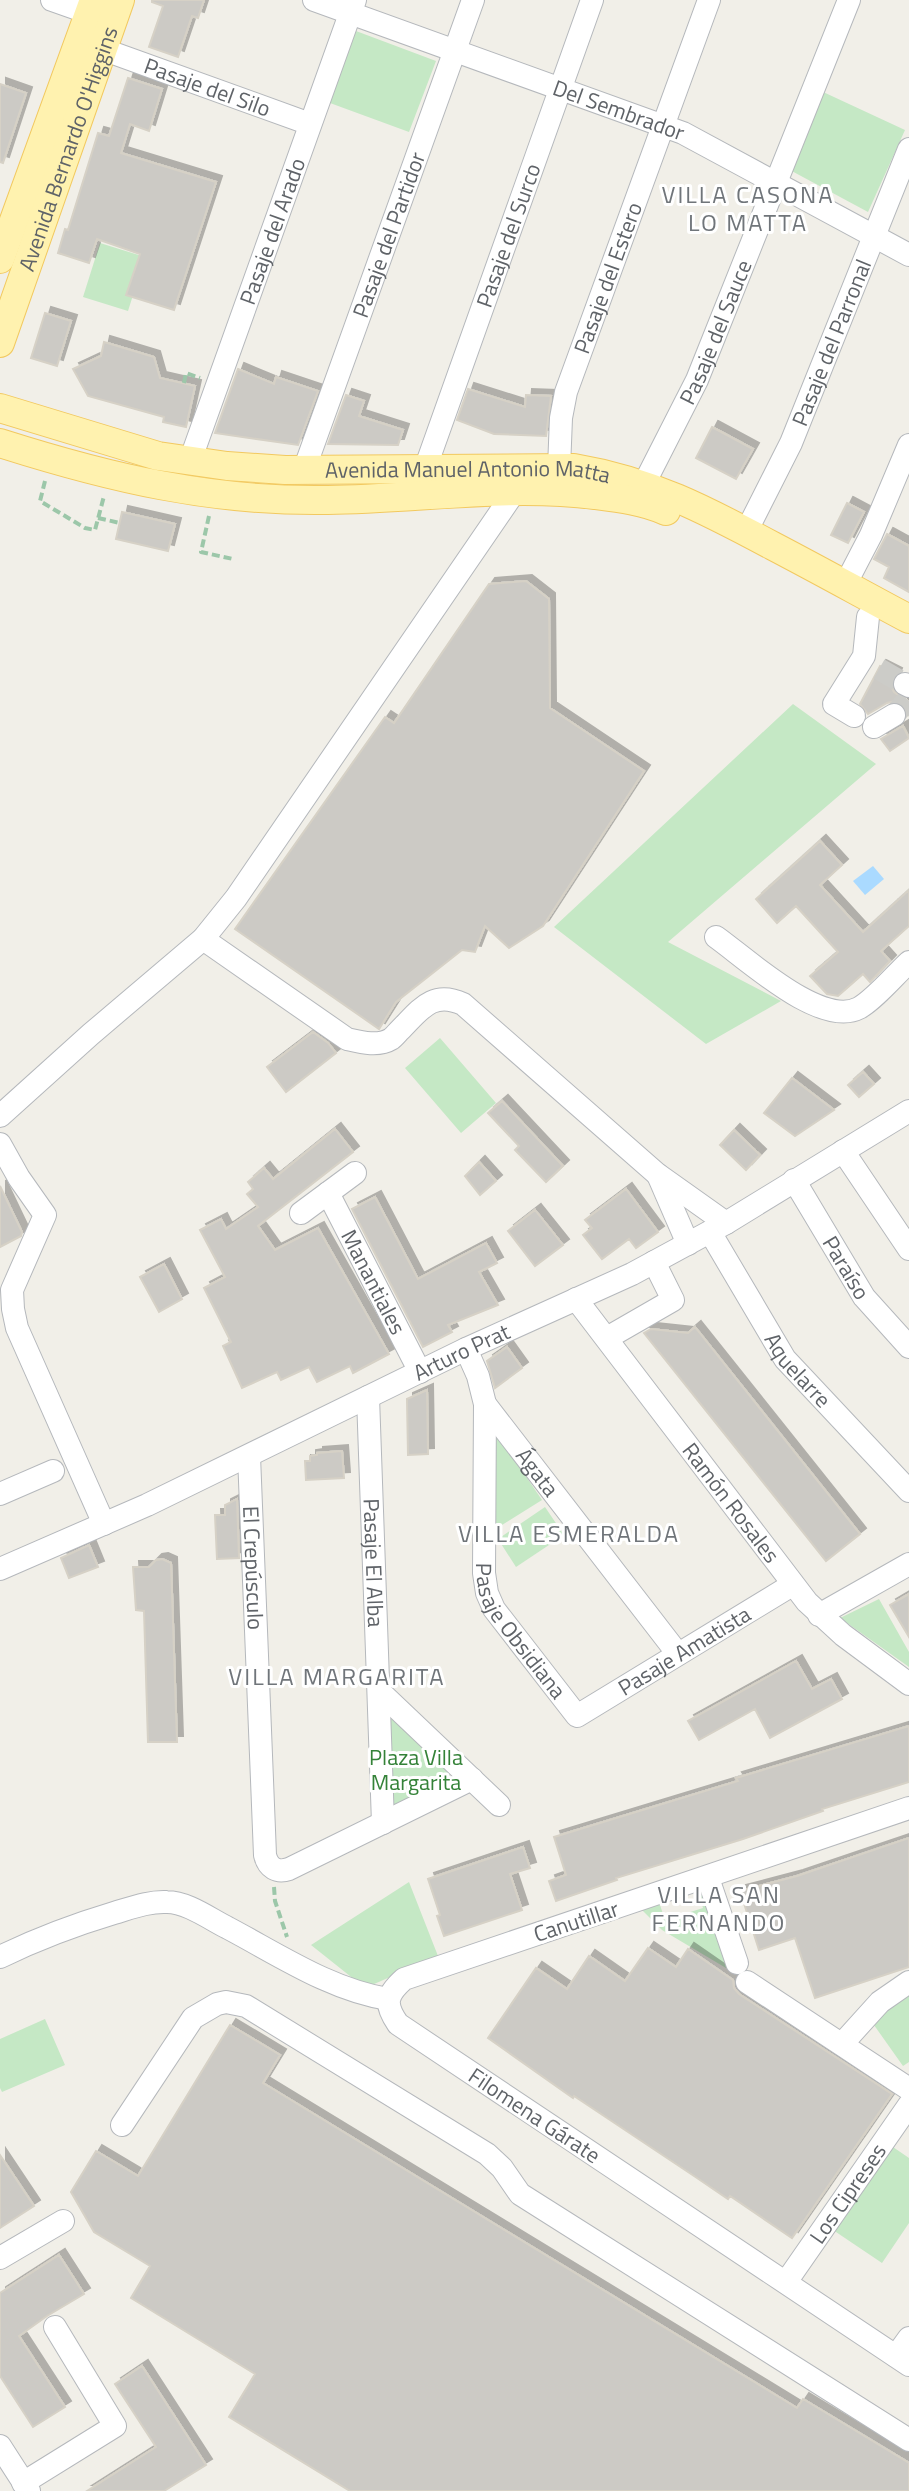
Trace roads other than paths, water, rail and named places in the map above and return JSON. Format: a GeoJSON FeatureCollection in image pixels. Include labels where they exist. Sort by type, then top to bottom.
{"type":"FeatureCollection","features":[{"type":"Feature","properties":{"kind":"main road","name":"Avenida Bernardo O'Higgins"},"geometry":{"type":"LineString","coordinates":[[0,343],[102,49],[104,8]]}},
{"type":"Feature","properties":{"kind":"main road","name":"Avenida Bernardo O'Higgins"},"geometry":{"type":"LineString","coordinates":[[2,246],[104,8]]}},
{"type":"Feature","properties":{"kind":"main road","name":"Avenida Manuel Antonio Matta"},"geometry":{"type":"LineString","coordinates":[[0,408],[134,450],[256,469],[559,468],[589,471],[644,484],[682,499],[909,619]]}},
{"type":"Feature","properties":{"kind":"main road","name":"Avenida Manuel Antonio Matta"},"geometry":{"type":"LineString","coordinates":[[0,443],[128,480],[218,495],[326,500],[515,491],[587,494],[658,507],[714,533],[909,640]]}},
{"type":"Feature","properties":{"kind":"street"},"geometry":{"type":"LineString","coordinates":[[52,0],[104,8]]}},
{"type":"Feature","properties":{"kind":"street","name":"Del Sembrador"},"geometry":{"type":"LineString","coordinates":[[314,0],[352,6],[455,51],[663,126],[702,143],[909,255]]}},
{"type":"Feature","properties":{"kind":"street","name":"Pasaje del Partidor"},"geometry":{"type":"LineString","coordinates":[[304,470],[473,0]]}},
{"type":"Feature","properties":{"kind":"street","name":"Pasaje del Surco"},"geometry":{"type":"LineString","coordinates":[[425,469],[592,0]]}},
{"type":"Feature","properties":{"kind":"street","name":"Pasaje del Estero"},"geometry":{"type":"LineString","coordinates":[[559,468],[561,418],[566,392],[709,0]]}},
{"type":"Feature","properties":{"kind":"street","name":"Pasaje del Sauce"},"geometry":{"type":"LineString","coordinates":[[644,484],[697,380],[849,0]]}},
{"type":"Feature","properties":{"kind":"street","name":"Pasaje del Arado"},"geometry":{"type":"LineString","coordinates":[[190,461],[352,6]]}},
{"type":"Feature","properties":{"kind":"street","name":"Pasaje del Silo"},"geometry":{"type":"LineString","coordinates":[[102,49],[310,124]]}},
{"type":"Feature","properties":{"kind":"street","name":"Pasaje del Parronal"},"geometry":{"type":"LineString","coordinates":[[746,532],[791,443],[909,149]]}},
{"type":"Feature","properties":{"kind":"street"},"geometry":{"type":"LineString","coordinates":[[845,585],[871,535],[909,445]]}},
{"type":"Feature","properties":{"kind":"street"},"geometry":{"type":"LineString","coordinates":[[0,1116],[203,939],[236,898],[515,491]]}},
{"type":"Feature","properties":{"kind":"street"},"geometry":{"type":"LineString","coordinates":[[854,716],[834,704],[871,662],[868,617]]}},
{"type":"Feature","properties":{"kind":"street"},"geometry":{"type":"LineString","coordinates":[[874,727],[905,697]]}},
{"type":"Feature","properties":{"kind":"street"},"geometry":{"type":"LineString","coordinates":[[716,937],[804,1001],[826,1010],[845,1012],[860,1007],[909,962]]}},
{"type":"Feature","properties":{"kind":"street"},"geometry":{"type":"LineString","coordinates":[[203,939],[347,1039],[362,1043],[391,1039],[425,1005],[438,999],[451,999],[463,1004],[718,1227]]}},
{"type":"Feature","properties":{"kind":"street","name":"Arturo Prat"},"geometry":{"type":"LineString","coordinates":[[0,1569],[249,1456],[466,1349],[654,1262],[718,1227],[909,1111]]}},
{"type":"Feature","properties":{"kind":"street"},"geometry":{"type":"LineString","coordinates":[[0,1144],[45,1215],[12,1290],[17,1328],[104,1524]]}},
{"type":"Feature","properties":{"kind":"street"},"geometry":{"type":"LineString","coordinates":[[843,1151],[909,1249]]}},
{"type":"Feature","properties":{"kind":"street"},"geometry":{"type":"LineString","coordinates":[[301,1213],[355,1173]]}},
{"type":"Feature","properties":{"kind":"street"},"geometry":{"type":"LineString","coordinates":[[657,1174],[688,1244]]}},
{"type":"Feature","properties":{"kind":"street","name":"Paraíso"},"geometry":{"type":"LineString","coordinates":[[794,1180],[864,1297],[909,1347]]}},
{"type":"Feature","properties":{"kind":"street","name":"Manantiales"},"geometry":{"type":"LineString","coordinates":[[328,1193],[420,1372]]}},
{"type":"Feature","properties":{"kind":"street","name":"Aquelarre"},"geometry":{"type":"LineString","coordinates":[[718,1227],[785,1359],[909,1491]]}},
{"type":"Feature","properties":{"kind":"street"},"geometry":{"type":"LineString","coordinates":[[607,1338],[673,1300],[654,1262]]}},
{"type":"Feature","properties":{"kind":"street","name":"Ramón Rosales"},"geometry":{"type":"LineString","coordinates":[[576,1299],[792,1585],[819,1615],[909,1684]]}},
{"type":"Feature","properties":{"kind":"street","name":"Pasaje Obsidiana"},"geometry":{"type":"LineString","coordinates":[[466,1349],[478,1376],[485,1404],[484,1573],[487,1593],[494,1609],[577,1716]]}},
{"type":"Feature","properties":{"kind":"street","name":"Pasaje El Alba"},"geometry":{"type":"LineString","coordinates":[[368,1397],[383,1823]]}},
{"type":"Feature","properties":{"kind":"street","name":"Ágata"},"geometry":{"type":"LineString","coordinates":[[485,1404],[678,1654]]}},
{"type":"Feature","properties":{"kind":"street","name":"El Crepúsculo"},"geometry":{"type":"LineString","coordinates":[[249,1456],[265,1855],[269,1866],[289,1869],[383,1823]]}},
{"type":"Feature","properties":{"kind":"street"},"geometry":{"type":"LineString","coordinates":[[0,1494],[53,1471]]}},
{"type":"Feature","properties":{"kind":"street"},"geometry":{"type":"LineString","coordinates":[[819,1615],[909,1564]]}},
{"type":"Feature","properties":{"kind":"street","name":"Pasaje Amatista"},"geometry":{"type":"LineString","coordinates":[[577,1716],[792,1585]]}},
{"type":"Feature","properties":{"kind":"street"},"geometry":{"type":"LineString","coordinates":[[379,1691],[499,1805]]}},
{"type":"Feature","properties":{"kind":"street"},"geometry":{"type":"LineString","coordinates":[[383,1823],[472,1779]]}},
{"type":"Feature","properties":{"kind":"street","name":"Canutillar"},"geometry":{"type":"LineString","coordinates":[[388,1999],[404,1979],[909,1808]]}},
{"type":"Feature","properties":{"kind":"street"},"geometry":{"type":"LineString","coordinates":[[708,1878],[742,1972],[909,2089]]}},
{"type":"Feature","properties":{"kind":"street"},"geometry":{"type":"LineString","coordinates":[[0,1957],[40,1938],[100,1918],[146,1904],[170,1901],[196,1911],[339,1985],[365,1995],[388,1999]]}},
{"type":"Feature","properties":{"kind":"street"},"geometry":{"type":"LineString","coordinates":[[842,2044],[880,2002],[909,1982]]}},
{"type":"Feature","properties":{"kind":"street","name":"Filomena Gárate"},"geometry":{"type":"LineString","coordinates":[[388,1999],[389,2012],[398,2024],[786,2282],[905,2353]]}},
{"type":"Feature","properties":{"kind":"street"},"geometry":{"type":"LineString","coordinates":[[122,2125],[193,2018],[226,2002],[246,2006],[487,2154],[502,2168],[520,2194],[909,2440]]}},
{"type":"Feature","properties":{"kind":"street","name":"Los Cipreses"},"geometry":{"type":"LineString","coordinates":[[786,2282],[909,2105]]}},
{"type":"Feature","properties":{"kind":"street"},"geometry":{"type":"LineString","coordinates":[[0,2258],[63,2221]]}},
{"type":"Feature","properties":{"kind":"street"},"geometry":{"type":"LineString","coordinates":[[0,2446],[26,2487],[115,2426],[55,2327]]}},
{"type":"Feature","properties":{"kind":"water"},"geometry":{"type":"Polygon","coordinates":[[[873,866],[884,879],[865,895],[853,881],[873,866]]]}},
{"type":"Feature","properties":{"kind":"tunnel"},"geometry":{"type":"LineString","coordinates":[[879,669],[905,684]]}},
{"type":"Feature","properties":{"kind":"tunnel"},"geometry":{"type":"LineString","coordinates":[[894,715],[908,700]]}},
{"type":"Feature","properties":{"kind":"district","name":"VILLA CASONA LO MATTA"},"geometry":{"type":"Point","coordinates":[748,208]}},
{"type":"Feature","properties":{"kind":"district","name":"VILLA ESMERALDA"},"geometry":{"type":"Point","coordinates":[569,1533]}},
{"type":"Feature","properties":{"kind":"district","name":"VILLA MARGARITA"},"geometry":{"type":"Point","coordinates":[337,1676]}},
{"type":"Feature","properties":{"kind":"district","name":"VILLA SAN FERNANDO"},"geometry":{"type":"Point","coordinates":[719,1908]}},
{"type":"Feature","properties":{"kind":"park label","name":"Plaza Villa Margarita"},"geometry":{"type":"Point","coordinates":[416,1770]}}]}
